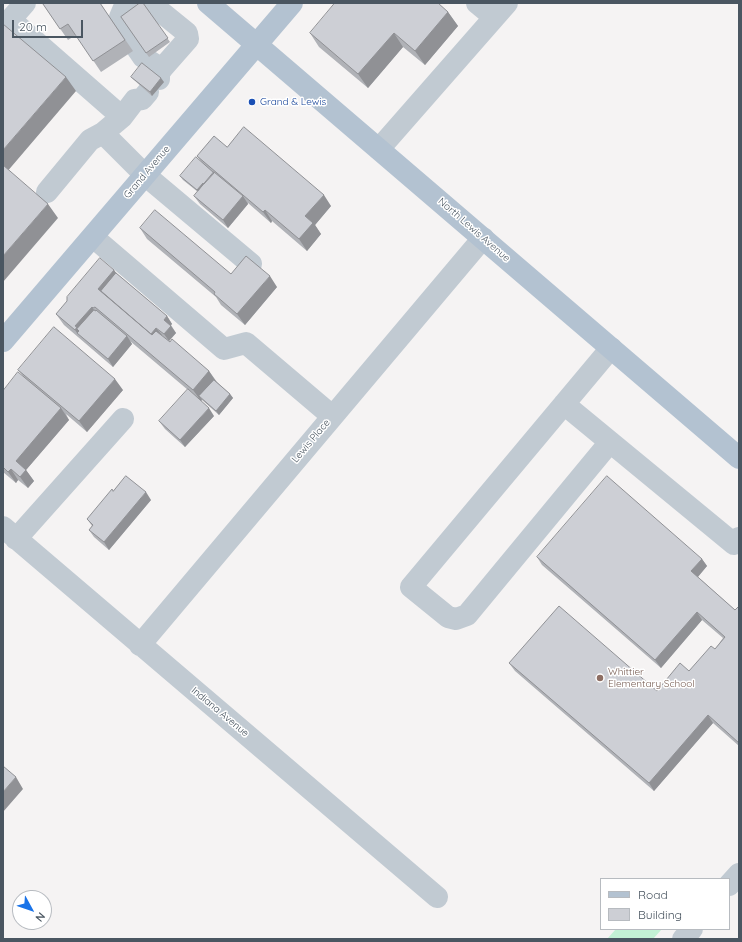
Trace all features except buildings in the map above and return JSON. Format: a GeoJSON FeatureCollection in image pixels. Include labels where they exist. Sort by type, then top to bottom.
{"type":"FeatureCollection","features":[{"type":"Feature","properties":{"kind":"main road","name":"North Lewis Avenue"},"geometry":{"type":"LineString","coordinates":[[208,3],[739,458]]}},
{"type":"Feature","properties":{"kind":"main road","name":"Grand Avenue"},"geometry":{"type":"LineString","coordinates":[[4,337],[93,237],[292,3]]}},
{"type":"Feature","properties":{"kind":"street"},"geometry":{"type":"LineString","coordinates":[[25,3],[5,26],[122,117]]}},
{"type":"Feature","properties":{"kind":"street"},"geometry":{"type":"LineString","coordinates":[[126,3],[120,17],[121,25],[143,57],[150,81]]}},
{"type":"Feature","properties":{"kind":"street"},"geometry":{"type":"LineString","coordinates":[[47,192],[90,140],[103,133],[122,117],[150,81],[188,39],[187,33],[150,3]]}},
{"type":"Feature","properties":{"kind":"street"},"geometry":{"type":"LineString","coordinates":[[379,149],[501,10],[477,3]]}},
{"type":"Feature","properties":{"kind":"street"},"geometry":{"type":"LineString","coordinates":[[103,133],[145,175],[251,264]]}},
{"type":"Feature","properties":{"kind":"street"},"geometry":{"type":"LineString","coordinates":[[93,237],[224,349],[246,343],[332,416]]}},
{"type":"Feature","properties":{"kind":"street","name":"Lewis Place"},"geometry":{"type":"LineString","coordinates":[[140,645],[483,238]]}},
{"type":"Feature","properties":{"kind":"street"},"geometry":{"type":"LineString","coordinates":[[610,442],[467,615],[456,619],[448,617],[411,587],[611,348]]}},
{"type":"Feature","properties":{"kind":"street"},"geometry":{"type":"LineString","coordinates":[[564,404],[734,544],[739,538]]}},
{"type":"Feature","properties":{"kind":"street"},"geometry":{"type":"LineString","coordinates":[[8,535],[123,419]]}},
{"type":"Feature","properties":{"kind":"street","name":"Indiana Avenue"},"geometry":{"type":"LineString","coordinates":[[8,535],[437,897]]}},
{"type":"Feature","properties":{"kind":"street"},"geometry":{"type":"LineString","coordinates":[[730,884],[739,874]]}},
{"type":"Feature","properties":{"kind":"street"},"geometry":{"type":"LineString","coordinates":[[683,939],[691,930]]}},
{"type":"Feature","properties":{"kind":"green space"},"geometry":{"type":"Polygon","coordinates":[[[615,930],[661,930],[653,939],[607,939],[615,930]]]}},
{"type":"Feature","properties":{"kind":"place","name":"Grand & Lewis"},"geometry":{"type":"Point","coordinates":[252,102]}},
{"type":"Feature","properties":{"kind":"place","name":"Whittier Elementary School"},"geometry":{"type":"Point","coordinates":[600,678]}}]}
